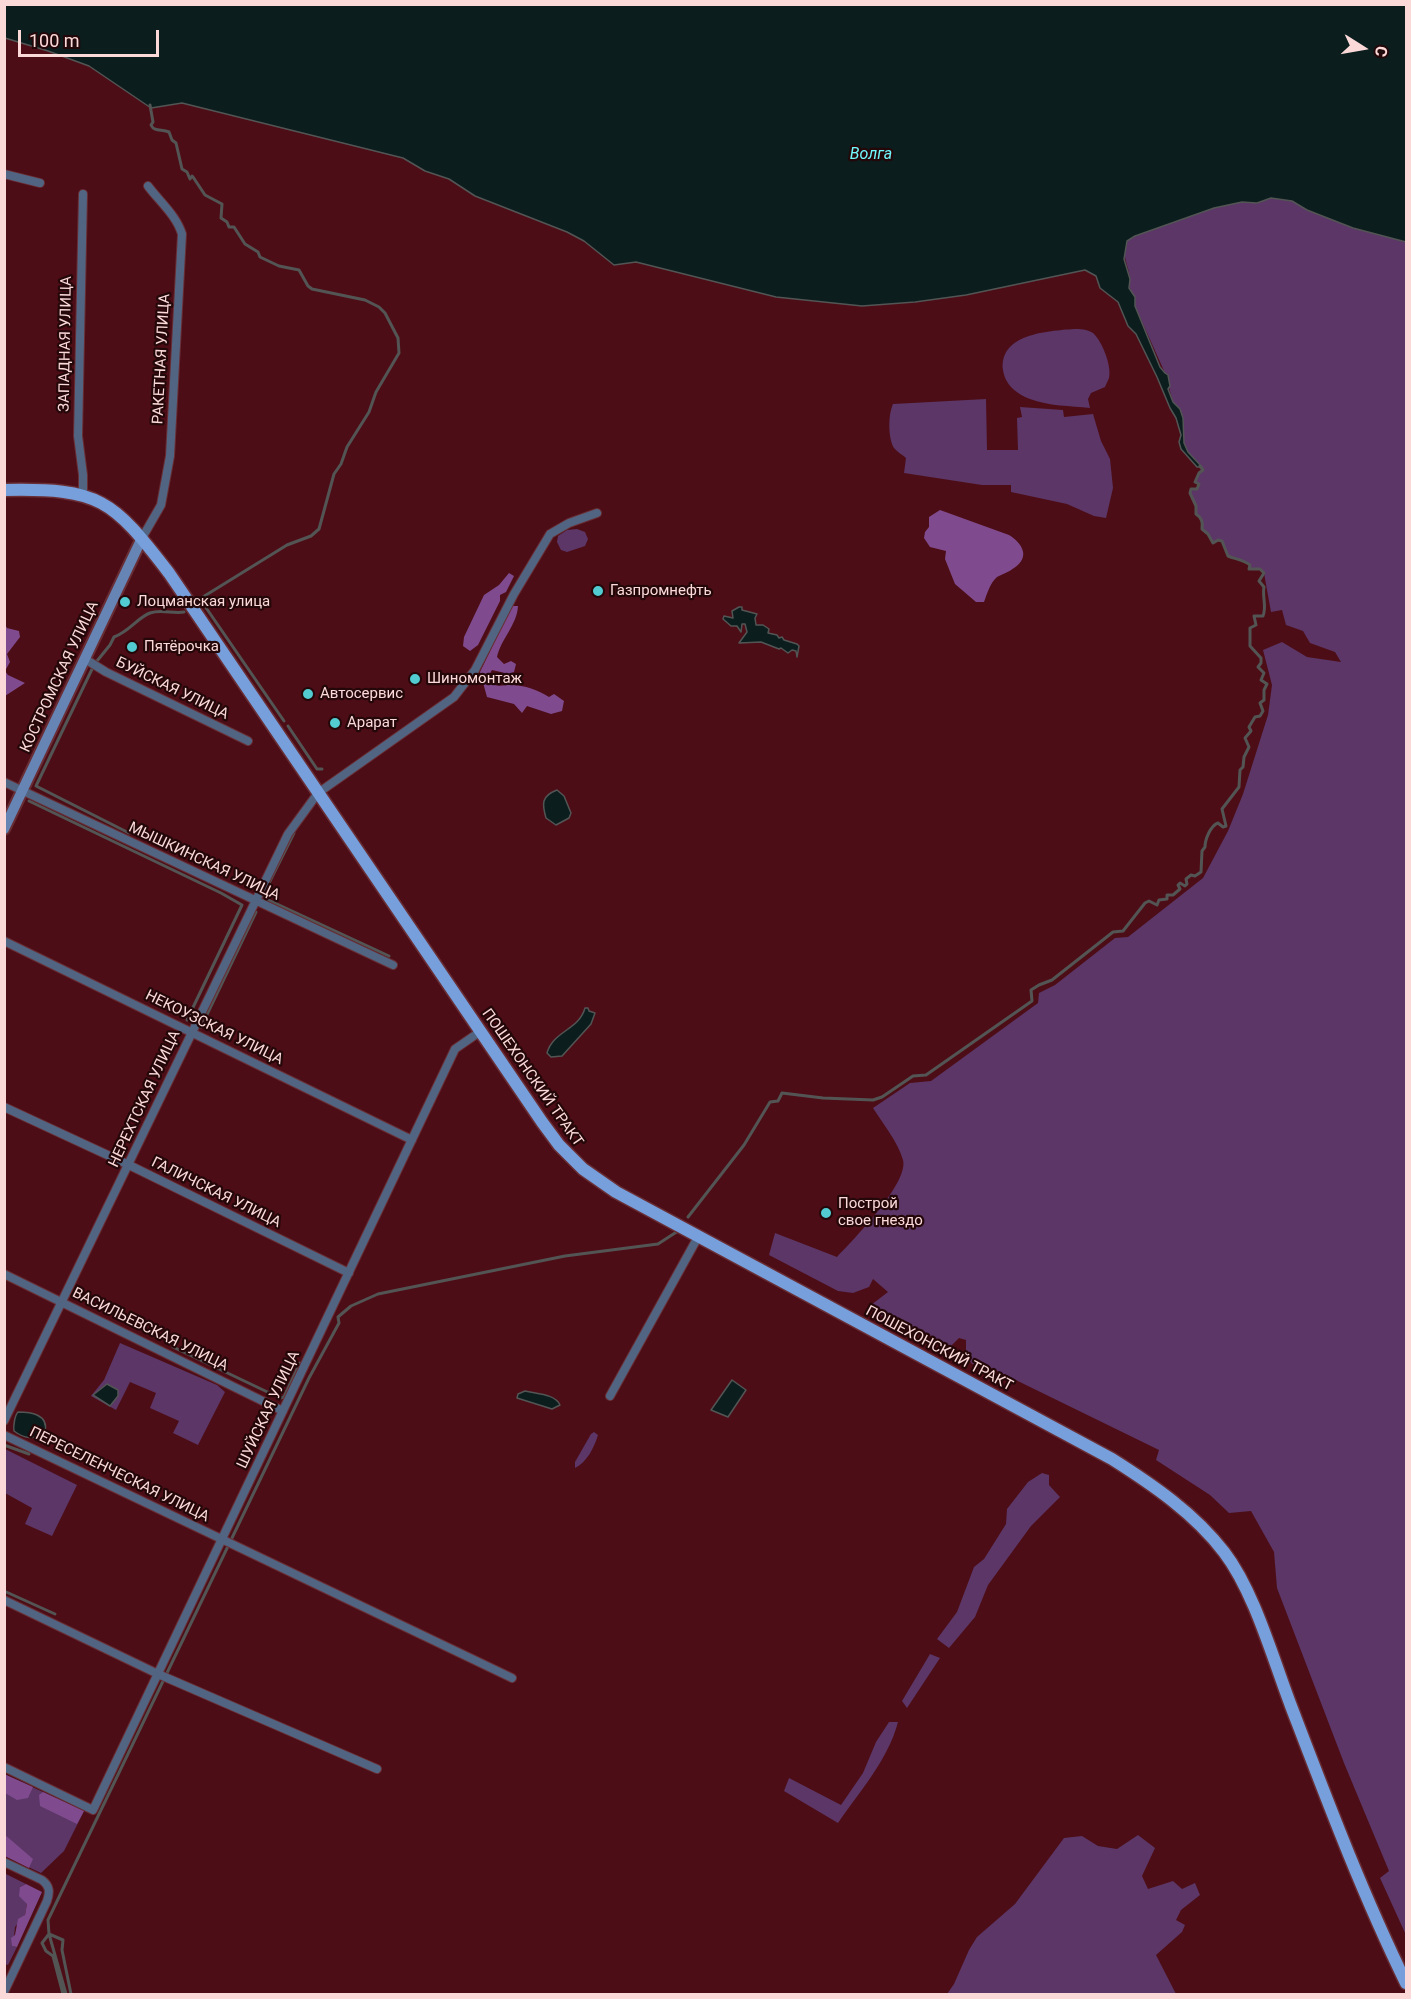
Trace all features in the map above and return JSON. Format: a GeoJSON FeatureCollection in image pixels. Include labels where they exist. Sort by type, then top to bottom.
{"type":"FeatureCollection","features":[{"type":"Feature","properties":{"kind":"main road","name":"ПОШЕХОНСКИЙ ТРАКТ"},"geometry":{"type":"LineString","coordinates":[[4,490],[52,490],[83,494],[112,508],[142,538],[169,573],[542,1122],[577,1164],[616,1192],[1112,1459],[1166,1496],[1190,1516],[1219,1546],[1239,1576],[1248,1595],[1334,1823],[1363,1892],[1407,1983]]}},
{"type":"Feature","properties":{"kind":"street"},"geometry":{"type":"LineString","coordinates":[[4,174],[40,183]]}},
{"type":"Feature","properties":{"kind":"street","name":"РАКЕТНАЯ УЛИЦА"},"geometry":{"type":"LineString","coordinates":[[142,538],[161,505],[171,449],[182,234],[178,221],[148,186]]}},
{"type":"Feature","properties":{"kind":"street","name":"ЗАПАДНАЯ УЛИЦА"},"geometry":{"type":"LineString","coordinates":[[83,194],[78,436],[83,494]]}},
{"type":"Feature","properties":{"kind":"street","name":"НЕРЕХТСКАЯ УЛИЦА"},"geometry":{"type":"LineString","coordinates":[[4,1421],[288,834],[318,793],[454,697],[475,670],[514,594],[550,534],[569,523],[597,513]]}},
{"type":"Feature","properties":{"kind":"street","name":"КОСТРОМСКАЯ УЛИЦА"},"geometry":{"type":"LineString","coordinates":[[4,829],[142,538]]}},
{"type":"Feature","properties":{"kind":"street","name":"БУЙСКАЯ УЛИЦА"},"geometry":{"type":"LineString","coordinates":[[85,659],[106,672],[248,741]]}},
{"type":"Feature","properties":{"kind":"street","name":"МЫШКИНСКАЯ УЛИЦА"},"geometry":{"type":"LineString","coordinates":[[4,782],[393,965]]}},
{"type":"Feature","properties":{"kind":"street","name":"НЕКОУЗСКАЯ УЛИЦА"},"geometry":{"type":"LineString","coordinates":[[4,941],[412,1140]]}},
{"type":"Feature","properties":{"kind":"street","name":"ШУЙСКАЯ УЛИЦА"},"geometry":{"type":"LineString","coordinates":[[4,1767],[93,1810],[163,1677],[227,1542],[283,1411],[454,1049],[481,1031]]}},
{"type":"Feature","properties":{"kind":"street","name":"ГАЛИЧСКАЯ УЛИЦА"},"geometry":{"type":"LineString","coordinates":[[4,1107],[129,1165],[349,1273]]}},
{"type":"Feature","properties":{"kind":"street"},"geometry":{"type":"LineString","coordinates":[[610,1396],[698,1237]]}},
{"type":"Feature","properties":{"kind":"street","name":"ВАСИЛЬЕВСКАЯ УЛИЦА"},"geometry":{"type":"LineString","coordinates":[[4,1274],[283,1411]]}},
{"type":"Feature","properties":{"kind":"street","name":"ПЕРЕСЕЛЕНЧЕСКАЯ УЛИЦА"},"geometry":{"type":"LineString","coordinates":[[4,1435],[512,1678]]}},
{"type":"Feature","properties":{"kind":"street"},"geometry":{"type":"LineString","coordinates":[[4,1600],[163,1677],[377,1769]]}},
{"type":"Feature","properties":{"kind":"street"},"geometry":{"type":"LineString","coordinates":[[4,1862],[37,1877],[48,1886],[47,1901],[4,1992]]}},
{"type":"Feature","properties":{"kind":"shaded area"},"geometry":{"type":"Polygon","coordinates":[[[1271,198],[1292,201],[1307,210],[1353,228],[1406,242],[1406,1935],[1380,1878],[1389,1871],[1344,1763],[1277,1588],[1274,1552],[1251,1511],[1229,1513],[1210,1495],[1156,1460],[1159,1450],[983,1364],[972,1364],[966,1356],[966,1340],[959,1338],[951,1346],[886,1313],[882,1316],[871,1309],[871,1305],[888,1292],[873,1279],[869,1287],[853,1293],[838,1291],[769,1255],[775,1233],[837,1257],[878,1211],[903,1170],[903,1160],[898,1147],[873,1108],[910,1083],[931,1081],[1038,1003],[1039,993],[1055,985],[1115,938],[1128,937],[1203,878],[1228,831],[1243,794],[1268,715],[1272,685],[1263,650],[1282,642],[1307,657],[1341,662],[1335,652],[1310,643],[1303,631],[1286,625],[1282,610],[1271,612],[1264,573],[1260,569],[1249,569],[1247,563],[1228,556],[1222,541],[1218,540],[1213,543],[1202,529],[1202,520],[1196,514],[1196,505],[1190,493],[1191,489],[1197,489],[1199,484],[1195,482],[1202,467],[1188,452],[1184,443],[1183,417],[1180,409],[1173,402],[1165,373],[1135,306],[1129,285],[1130,279],[1124,249],[1129,240],[1135,236],[1214,208],[1242,202],[1257,203],[1271,198]]]}},
{"type":"Feature","properties":{"kind":"shaded area"},"geometry":{"type":"Polygon","coordinates":[[[1074,329],[1093,333],[1108,361],[1109,378],[1105,387],[1091,393],[1088,399],[1090,408],[1037,401],[1016,392],[1006,380],[1003,370],[1004,358],[1009,349],[1017,342],[1039,333],[1074,329]]]}},
{"type":"Feature","properties":{"kind":"shaded area"},"geometry":{"type":"Polygon","coordinates":[[[986,399],[987,450],[1018,450],[1017,418],[1022,417],[1020,407],[1063,410],[1064,417],[1093,414],[1101,441],[1110,459],[1113,488],[1106,518],[1094,516],[1067,504],[1011,492],[1011,485],[982,485],[904,473],[906,458],[894,448],[890,433],[893,404],[986,399]]]}},
{"type":"Feature","properties":{"kind":"shaded area"},"geometry":{"type":"Polygon","coordinates":[[[940,510],[1009,535],[1018,542],[1023,550],[1019,564],[995,579],[984,602],[976,602],[955,584],[945,559],[946,551],[930,547],[924,538],[929,527],[929,517],[940,510]]]}},
{"type":"Feature","properties":{"kind":"shaded area"},"geometry":{"type":"Polygon","coordinates":[[[577,529],[585,532],[588,539],[585,546],[567,552],[561,550],[557,542],[558,536],[567,530],[577,529]]]}},
{"type":"Feature","properties":{"kind":"shaded area"},"geometry":{"type":"Polygon","coordinates":[[[509,573],[514,576],[506,592],[500,595],[500,601],[478,645],[470,651],[463,646],[464,637],[484,595],[499,585],[509,573]]]}},
{"type":"Feature","properties":{"kind":"shaded area"},"geometry":{"type":"Polygon","coordinates":[[[512,606],[518,606],[517,613],[497,657],[504,664],[511,661],[516,664],[514,672],[509,674],[492,670],[489,675],[491,684],[526,687],[549,697],[554,694],[564,701],[562,711],[551,714],[527,706],[522,713],[514,704],[487,697],[480,672],[512,606]]]}},
{"type":"Feature","properties":{"kind":"shaded area"},"geometry":{"type":"Polygon","coordinates":[[[4,623],[7,628],[19,631],[20,637],[7,654],[10,662],[5,671],[8,675],[25,683],[5,696],[4,623]]]}},
{"type":"Feature","properties":{"kind":"shaded area"},"geometry":{"type":"Polygon","coordinates":[[[120,1343],[217,1385],[225,1392],[198,1445],[173,1433],[179,1421],[150,1408],[156,1393],[130,1382],[116,1410],[91,1396],[104,1380],[120,1343]]]}},
{"type":"Feature","properties":{"kind":"shaded area"},"geometry":{"type":"Polygon","coordinates":[[[594,1432],[598,1435],[592,1450],[575,1468],[575,1462],[594,1432]]]}},
{"type":"Feature","properties":{"kind":"shaded area"},"geometry":{"type":"Polygon","coordinates":[[[5,1449],[77,1485],[52,1536],[25,1524],[32,1508],[5,1493],[5,1449]]]}},
{"type":"Feature","properties":{"kind":"shaded area"},"geometry":{"type":"Polygon","coordinates":[[[1042,1473],[1049,1475],[1049,1485],[1060,1497],[1031,1526],[988,1585],[975,1617],[949,1648],[937,1639],[957,1612],[974,1567],[984,1559],[1006,1524],[1007,1509],[1028,1482],[1042,1473]]]}},
{"type":"Feature","properties":{"kind":"shaded area"},"geometry":{"type":"Polygon","coordinates":[[[930,1654],[940,1658],[907,1708],[902,1701],[930,1654]]]}},
{"type":"Feature","properties":{"kind":"shaded area"},"geometry":{"type":"Polygon","coordinates":[[[889,1722],[898,1722],[888,1749],[838,1823],[784,1791],[789,1778],[841,1805],[863,1773],[876,1742],[889,1722]]]}},
{"type":"Feature","properties":{"kind":"shaded area"},"geometry":{"type":"Polygon","coordinates":[[[4,1774],[84,1811],[64,1851],[41,1873],[5,1856],[4,1774]]]}},
{"type":"Feature","properties":{"kind":"shaded area"},"geometry":{"type":"Polygon","coordinates":[[[4,1774],[33,1787],[28,1798],[17,1800],[5,1793],[4,1774]]]}},
{"type":"Feature","properties":{"kind":"shaded area"},"geometry":{"type":"Polygon","coordinates":[[[43,1792],[84,1811],[77,1824],[40,1806],[39,1795],[43,1792]]]}},
{"type":"Feature","properties":{"kind":"shaded area"},"geometry":{"type":"Polygon","coordinates":[[[4,1834],[33,1859],[29,1868],[5,1856],[4,1834]]]}},
{"type":"Feature","properties":{"kind":"shaded area"},"geometry":{"type":"Polygon","coordinates":[[[1138,1835],[1155,1848],[1142,1876],[1148,1889],[1173,1881],[1182,1889],[1195,1883],[1200,1895],[1181,1910],[1176,1920],[1185,1925],[1182,1932],[1156,1955],[1176,1994],[947,1994],[977,1937],[1015,1904],[1064,1838],[1082,1836],[1098,1846],[1117,1849],[1138,1835]]]}},
{"type":"Feature","properties":{"kind":"shaded area"},"geometry":{"type":"Polygon","coordinates":[[[4,1873],[26,1884],[20,1887],[27,1904],[25,1915],[15,1927],[13,1946],[17,1947],[8,1965],[4,1964],[4,1873]]]}},
{"type":"Feature","properties":{"kind":"shaded area"},"geometry":{"type":"Polygon","coordinates":[[[26,1884],[42,1892],[17,1947],[12,1946],[11,1938],[15,1935],[18,1919],[25,1915],[27,1904],[19,1896],[20,1887],[26,1884]]]}},
{"type":"Feature","properties":{"kind":"water","name":"Волга"},"geometry":{"type":"Polygon","coordinates":[[[4,5],[1406,5],[1406,242],[1353,228],[1307,210],[1292,201],[1271,198],[1257,203],[1242,202],[1214,208],[1135,236],[1127,241],[1124,259],[1130,279],[1129,288],[1135,297],[1135,306],[1160,367],[1168,375],[1170,386],[1168,389],[1183,418],[1184,443],[1188,452],[1202,467],[1197,467],[1181,449],[1179,442],[1181,435],[1176,418],[1118,302],[1100,288],[1096,276],[1085,270],[966,295],[862,306],[776,297],[636,262],[614,265],[584,241],[567,232],[475,196],[449,179],[425,171],[403,158],[182,103],[151,108],[89,66],[5,38],[4,5]]]}},
{"type":"Feature","properties":{"kind":"water"},"geometry":{"type":"Polygon","coordinates":[[[739,607],[757,614],[756,625],[763,625],[769,629],[768,633],[797,644],[799,646],[797,657],[796,651],[792,650],[788,653],[781,648],[761,642],[739,643],[747,632],[745,624],[742,624],[741,632],[737,626],[731,626],[723,619],[724,616],[733,618],[732,611],[739,607]]]}},
{"type":"Feature","properties":{"kind":"water"},"geometry":{"type":"Polygon","coordinates":[[[557,790],[564,796],[571,813],[569,818],[556,825],[546,818],[544,801],[548,795],[557,790]]]}},
{"type":"Feature","properties":{"kind":"water"},"geometry":{"type":"Polygon","coordinates":[[[585,1008],[595,1013],[591,1024],[562,1056],[551,1057],[547,1053],[550,1046],[577,1021],[585,1008]]]}},
{"type":"Feature","properties":{"kind":"water"},"geometry":{"type":"Polygon","coordinates":[[[732,1380],[746,1390],[728,1417],[711,1410],[732,1380]]]}},
{"type":"Feature","properties":{"kind":"water"},"geometry":{"type":"Polygon","coordinates":[[[107,1384],[118,1390],[118,1396],[110,1406],[93,1395],[107,1384]]]}},
{"type":"Feature","properties":{"kind":"water"},"geometry":{"type":"Polygon","coordinates":[[[525,1391],[550,1397],[558,1401],[560,1405],[552,1409],[517,1398],[518,1394],[525,1391]]]}},
{"type":"Feature","properties":{"kind":"water"},"geometry":{"type":"Polygon","coordinates":[[[18,1412],[38,1415],[44,1421],[45,1432],[37,1437],[29,1438],[14,1431],[18,1412]]]}},
{"type":"Feature","properties":{"kind":"waterway"},"geometry":{"type":"LineString","coordinates":[[150,105],[152,127],[169,132],[176,143],[182,169],[187,172],[190,179],[193,177],[205,195],[222,204],[221,218],[227,222],[229,227],[234,227],[245,244],[258,252],[260,257],[279,266],[299,270],[312,289],[365,300],[379,307],[385,313],[398,338],[399,353],[376,392],[369,412],[347,447],[341,464],[334,474],[319,529],[311,536],[287,545],[198,600]]}},
{"type":"Feature","properties":{"kind":"waterway"},"geometry":{"type":"LineString","coordinates":[[688,1217],[744,1145],[770,1102],[778,1101],[782,1093],[823,1098],[873,1100],[882,1097],[913,1076],[926,1075],[1032,1001],[1031,990],[1052,980],[1113,932],[1123,931],[1145,903],[1149,901],[1157,905],[1159,900],[1167,899],[1167,895],[1173,895],[1180,889],[1178,885],[1180,883],[1185,886],[1186,879],[1201,872],[1202,851],[1208,834],[1218,823],[1223,827],[1226,826],[1222,809],[1239,787],[1240,770],[1249,747],[1245,738],[1251,731],[1249,727],[1255,717],[1260,716],[1263,711],[1260,703],[1264,700],[1264,690],[1267,684],[1261,680],[1264,673],[1258,667],[1261,658],[1250,646],[1250,628],[1256,625],[1254,616],[1263,616],[1264,612],[1264,587],[1259,581],[1264,573],[1260,569],[1249,569],[1248,563],[1228,556],[1222,541],[1218,540],[1213,543],[1202,529],[1202,520],[1196,514],[1196,506],[1190,493],[1191,489],[1197,489],[1199,484],[1195,482],[1203,470],[1200,466]]}},
{"type":"Feature","properties":{"kind":"waterway"},"geometry":{"type":"LineString","coordinates":[[200,599],[284,721]]}},
{"type":"Feature","properties":{"kind":"waterway"},"geometry":{"type":"LineString","coordinates":[[97,661],[114,637],[145,615],[158,611],[184,612]]}},
{"type":"Feature","properties":{"kind":"waterway"},"geometry":{"type":"LineString","coordinates":[[94,665],[36,786],[129,833]]}},
{"type":"Feature","properties":{"kind":"waterway"},"geometry":{"type":"LineString","coordinates":[[288,726],[317,769],[322,769]]}},
{"type":"Feature","properties":{"kind":"waterway"},"geometry":{"type":"LineString","coordinates":[[29,801],[242,905],[187,1020]]}},
{"type":"Feature","properties":{"kind":"waterway"},"geometry":{"type":"LineString","coordinates":[[294,833],[263,895],[264,898],[389,956]]}},
{"type":"Feature","properties":{"kind":"waterway"},"geometry":{"type":"LineString","coordinates":[[201,1027],[256,912]]}},
{"type":"Feature","properties":{"kind":"waterway"},"geometry":{"type":"LineString","coordinates":[[66,1994],[49,1934],[48,1920],[309,1378],[339,1323],[338,1317],[351,1306],[378,1294],[565,1256],[658,1244],[678,1231]]}},
{"type":"Feature","properties":{"kind":"waterway"},"geometry":{"type":"LineString","coordinates":[[173,1347],[280,1398],[284,1397],[300,1363]]}},
{"type":"Feature","properties":{"kind":"waterway"},"geometry":{"type":"LineString","coordinates":[[4,1445],[29,1454]]}},
{"type":"Feature","properties":{"kind":"waterway"},"geometry":{"type":"LineString","coordinates":[[4,1591],[55,1614]]}},
{"type":"Feature","properties":{"kind":"waterway"},"geometry":{"type":"LineString","coordinates":[[63,1994],[53,1956],[46,1951],[42,1943],[49,1934],[63,1940],[62,1950],[71,1994]]}},
{"type":"Feature","properties":{"kind":"place","name":"Газпромнефть"},"geometry":{"type":"Point","coordinates":[598,591]}},
{"type":"Feature","properties":{"kind":"place","name":"Лоцманская улица"},"geometry":{"type":"Point","coordinates":[125,602]}},
{"type":"Feature","properties":{"kind":"place","name":"Пятёрочка"},"geometry":{"type":"Point","coordinates":[132,647]}},
{"type":"Feature","properties":{"kind":"place","name":"Шиномонтаж"},"geometry":{"type":"Point","coordinates":[415,679]}},
{"type":"Feature","properties":{"kind":"place","name":"Автосервис"},"geometry":{"type":"Point","coordinates":[308,694]}},
{"type":"Feature","properties":{"kind":"place","name":"Арарат"},"geometry":{"type":"Point","coordinates":[335,723]}},
{"type":"Feature","properties":{"kind":"place","name":"Построй свое гнездо"},"geometry":{"type":"Point","coordinates":[826,1213]}}]}
